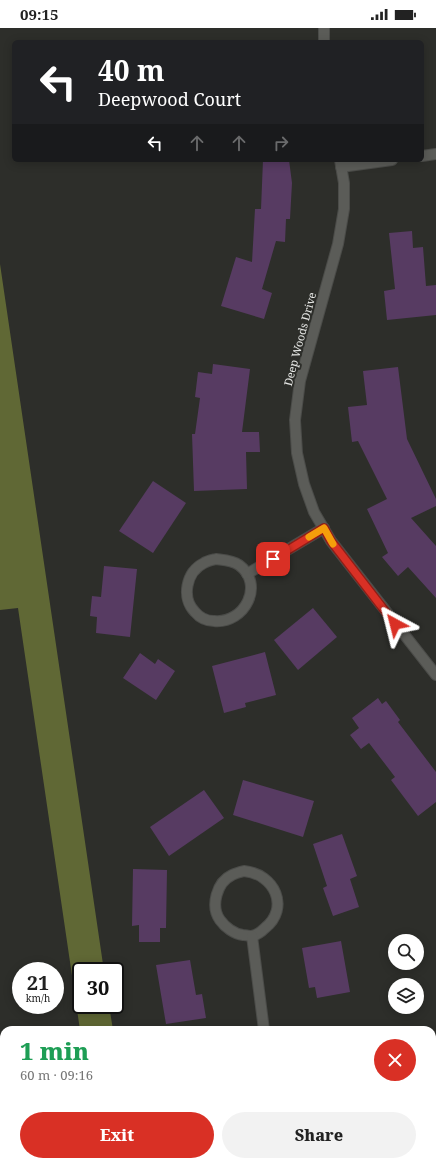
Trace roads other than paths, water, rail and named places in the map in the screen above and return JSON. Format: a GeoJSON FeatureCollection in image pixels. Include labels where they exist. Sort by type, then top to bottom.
{"type":"FeatureCollection","features":[{"type":"Feature","properties":{"kind":"street"},"geometry":{"type":"LineString","coordinates":[[324,28],[324,40]]}},
{"type":"Feature","properties":{"kind":"street"},"geometry":{"type":"LineString","coordinates":[[424,156],[436,154]]}},
{"type":"Feature","properties":{"kind":"street"},"geometry":{"type":"LineString","coordinates":[[340,163],[357,162]]}},
{"type":"Feature","properties":{"kind":"street","name":"Deep Woods Drive"},"geometry":{"type":"LineString","coordinates":[[340,163],[344,183],[344,209],[338,244],[300,381],[295,420],[297,453],[304,484],[314,512],[331,541],[436,675]]}},
{"type":"Feature","properties":{"kind":"street"},"geometry":{"type":"LineString","coordinates":[[247,574],[324,528]]}},
{"type":"Feature","properties":{"kind":"street"},"geometry":{"type":"LineString","coordinates":[[216,559],[228,560],[239,565],[247,574],[250,586],[249,599],[243,610],[233,618],[221,622],[208,621],[198,616],[190,608],[186,596],[188,583],[193,571],[203,563],[216,559]]}},
{"type":"Feature","properties":{"kind":"street"},"geometry":{"type":"LineString","coordinates":[[244,871],[259,874],[269,882],[276,893],[276,912],[270,924],[259,933],[252,936],[239,934],[228,929],[219,919],[215,907],[216,894],[222,883],[232,875],[244,871]]}},
{"type":"Feature","properties":{"kind":"street"},"geometry":{"type":"LineString","coordinates":[[252,936],[263,1026]]}}]}
